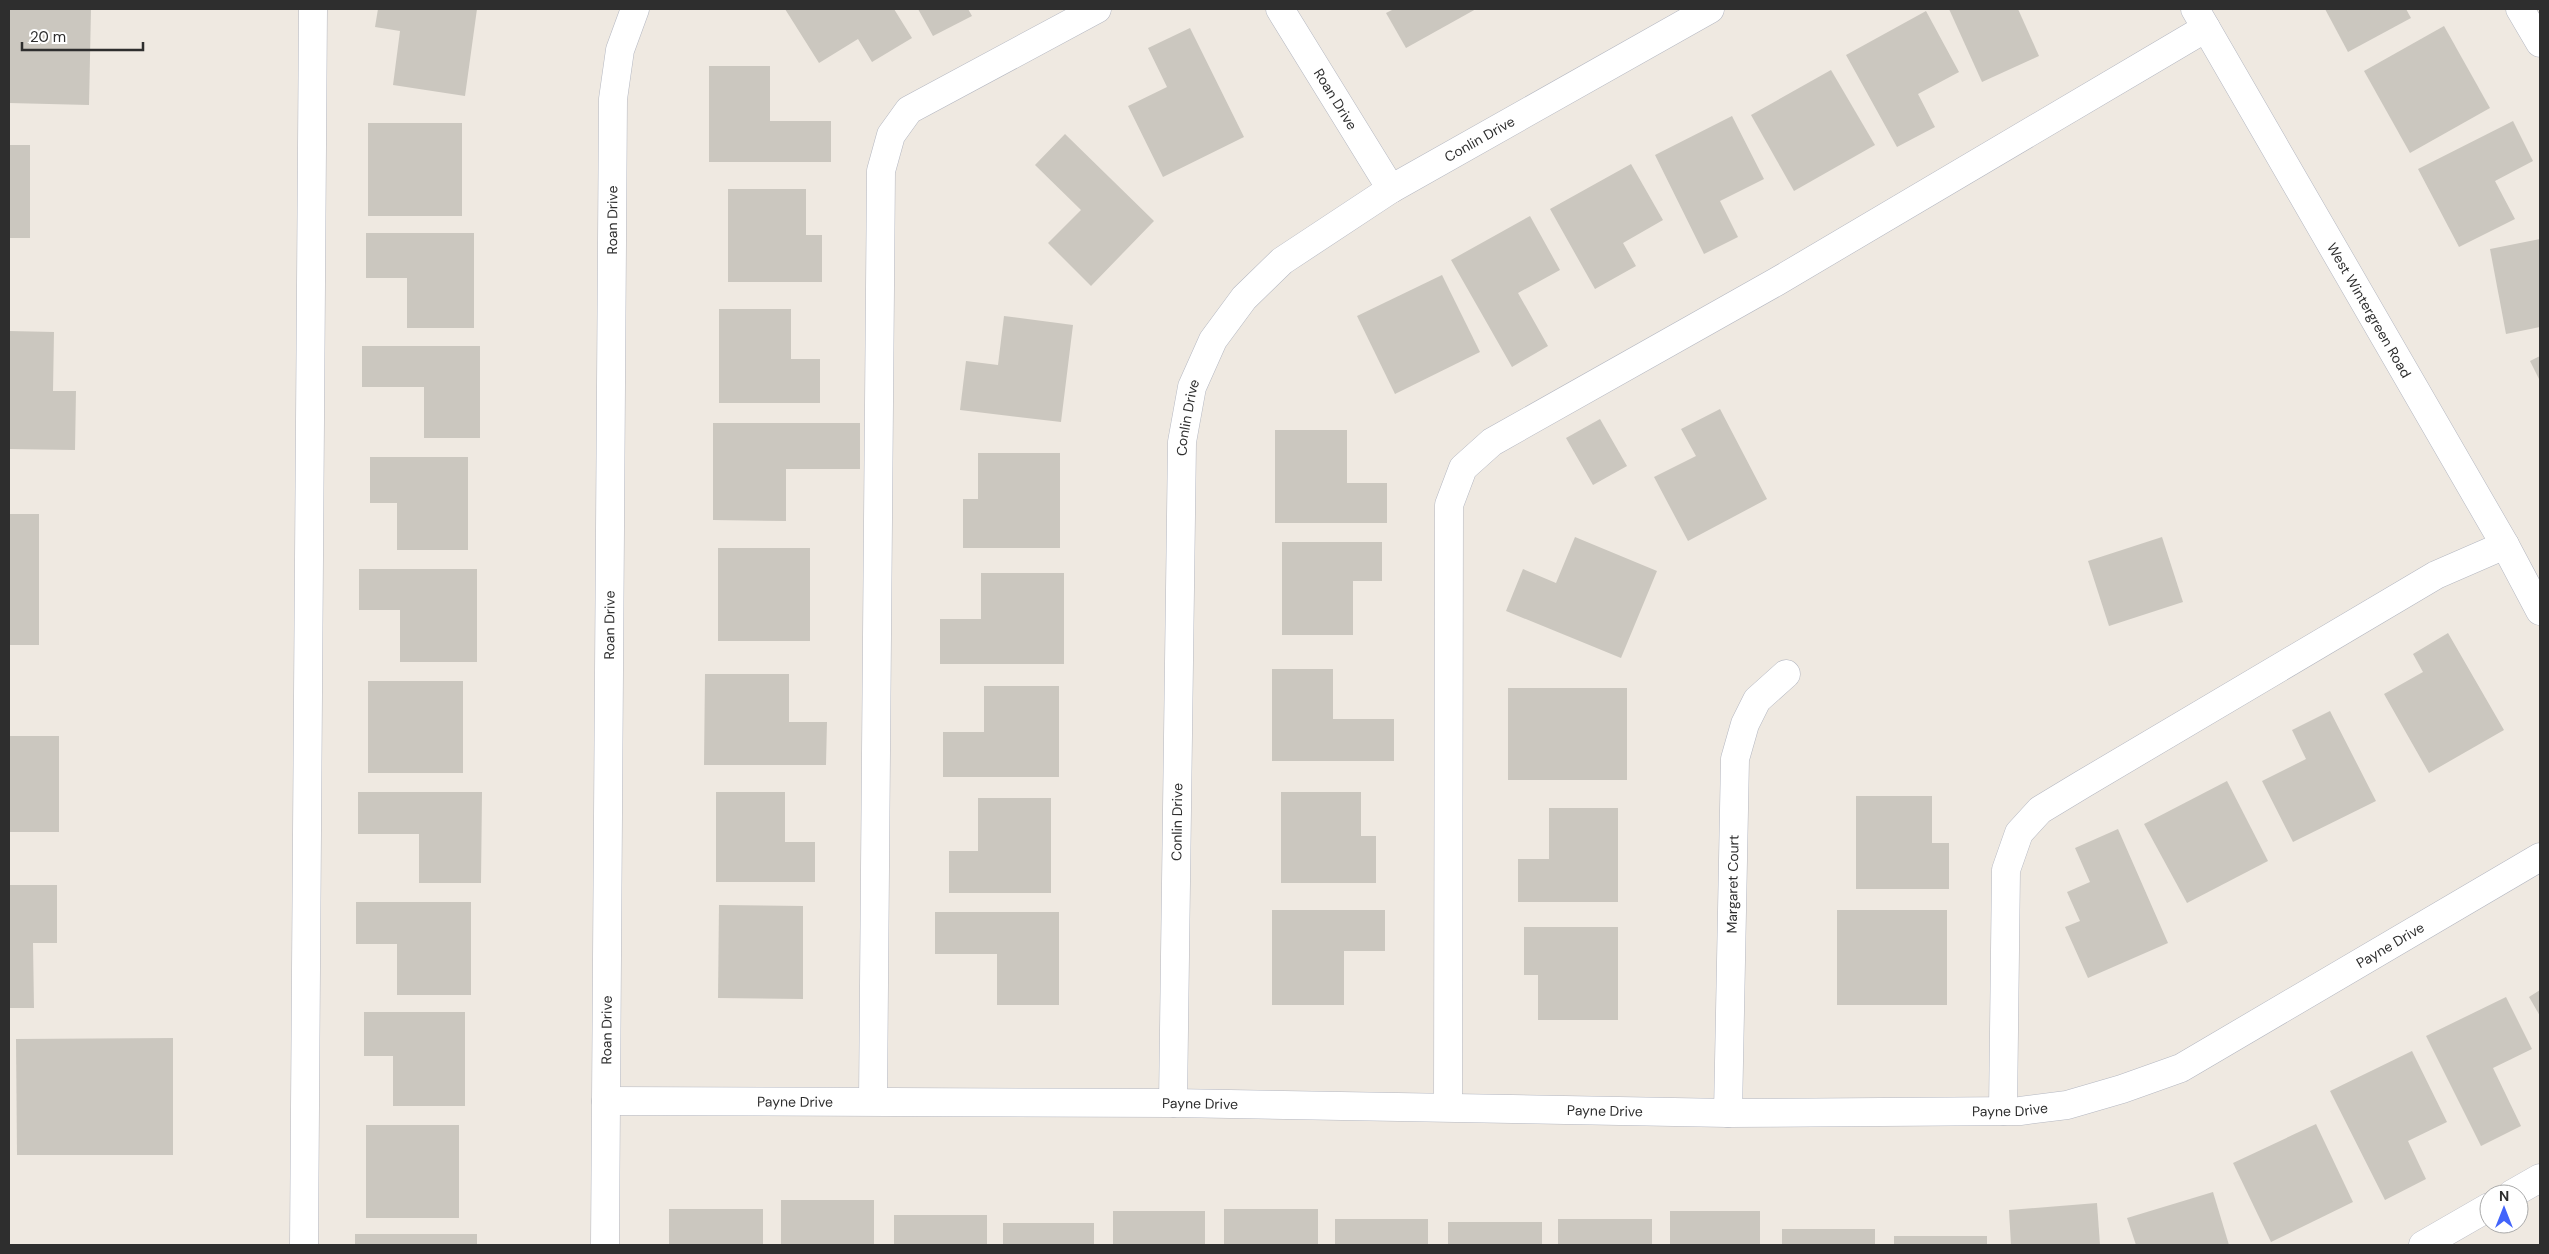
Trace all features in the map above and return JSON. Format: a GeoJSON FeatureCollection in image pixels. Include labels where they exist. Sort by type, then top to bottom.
{"type":"FeatureCollection","features":[{"type":"Feature","properties":{"kind":"street"},"geometry":{"type":"LineString","coordinates":[[304,1245],[313,9]]}},
{"type":"Feature","properties":{"kind":"street","name":"Roan Drive"},"geometry":{"type":"LineString","coordinates":[[605,1245],[613,99],[620,50],[636,9]]}},
{"type":"Feature","properties":{"kind":"street"},"geometry":{"type":"LineString","coordinates":[[873,1101],[881,171],[891,135],[909,110],[1097,9]]}},
{"type":"Feature","properties":{"kind":"street","name":"Roan Drive"},"geometry":{"type":"LineString","coordinates":[[1280,9],[1391,189]]}},
{"type":"Feature","properties":{"kind":"street","name":"Conlin Drive"},"geometry":{"type":"LineString","coordinates":[[1173,1103],[1182,442],[1192,387],[1213,340],[1244,298],[1282,262],[1391,189],[1710,9]]}},
{"type":"Feature","properties":{"kind":"street"},"geometry":{"type":"LineString","coordinates":[[2520,9],[2540,43]]}},
{"type":"Feature","properties":{"kind":"street"},"geometry":{"type":"LineString","coordinates":[[1448,1107],[1449,505],[1463,468],[1492,442],[1776,282],[2200,18]]}},
{"type":"Feature","properties":{"kind":"street","name":"West Wintergreen Road"},"geometry":{"type":"LineString","coordinates":[[2200,18],[2505,545],[2540,611]]}},
{"type":"Feature","properties":{"kind":"street"},"geometry":{"type":"LineString","coordinates":[[2003,1111],[2006,870],[2019,833],[2040,810],[2100,774],[2436,575],[2505,545]]}},
{"type":"Feature","properties":{"kind":"street","name":"Margaret Court"},"geometry":{"type":"LineString","coordinates":[[1728,1113],[1735,759],[1745,724],[1757,700],[1786,674]]}},
{"type":"Feature","properties":{"kind":"street","name":"Payne Drive"},"geometry":{"type":"LineString","coordinates":[[606,1101],[1173,1103],[1728,1113],[2003,1111],[2067,1105],[2122,1089],[2181,1068],[2540,857]]}},
{"type":"Feature","properties":{"kind":"street"},"geometry":{"type":"LineString","coordinates":[[2529,1184],[2540,1178]]}},
{"type":"Feature","properties":{"kind":"street"},"geometry":{"type":"LineString","coordinates":[[2423,1245],[2479,1213]]}},
{"type":"Feature","properties":{"kind":"building"},"geometry":{"type":"Polygon","coordinates":[[[10,9],[91,9],[89,105],[9,103],[10,9]]]}},
{"type":"Feature","properties":{"kind":"building"},"geometry":{"type":"Polygon","coordinates":[[[378,9],[477,9],[465,96],[393,85],[400,31],[375,27],[378,9]]]}},
{"type":"Feature","properties":{"kind":"building"},"geometry":{"type":"Polygon","coordinates":[[[785,9],[894,9],[912,38],[872,62],[858,39],[819,63],[785,9]]]}},
{"type":"Feature","properties":{"kind":"building"},"geometry":{"type":"Polygon","coordinates":[[[918,9],[968,9],[972,16],[933,36],[918,9]]]}},
{"type":"Feature","properties":{"kind":"building"},"geometry":{"type":"Polygon","coordinates":[[[1394,9],[1476,9],[1406,48],[1386,13],[1394,9]]]}},
{"type":"Feature","properties":{"kind":"building"},"geometry":{"type":"Polygon","coordinates":[[[1949,9],[2018,9],[2039,56],[1982,82],[1949,9]]]}},
{"type":"Feature","properties":{"kind":"building"},"geometry":{"type":"Polygon","coordinates":[[[2325,9],[2406,9],[2411,18],[2348,52],[2325,9]]]}},
{"type":"Feature","properties":{"kind":"building"},"geometry":{"type":"Polygon","coordinates":[[[1926,11],[1959,72],[1918,94],[1935,127],[1897,147],[1846,55],[1926,11]]]}},
{"type":"Feature","properties":{"kind":"building"},"geometry":{"type":"Polygon","coordinates":[[[2444,26],[2490,108],[2410,153],[2364,71],[2444,26]]]}},
{"type":"Feature","properties":{"kind":"building"},"geometry":{"type":"Polygon","coordinates":[[[1190,28],[1244,137],[1163,177],[1128,106],[1167,87],[1148,48],[1190,28]]]}},
{"type":"Feature","properties":{"kind":"building"},"geometry":{"type":"Polygon","coordinates":[[[709,66],[770,66],[770,121],[831,121],[831,162],[709,162],[709,66]]]}},
{"type":"Feature","properties":{"kind":"building"},"geometry":{"type":"Polygon","coordinates":[[[1831,70],[1875,145],[1794,191],[1751,115],[1831,70]]]}},
{"type":"Feature","properties":{"kind":"building"},"geometry":{"type":"Polygon","coordinates":[[[1732,116],[1764,179],[1720,201],[1738,237],[1704,254],[1655,155],[1732,116]]]}},
{"type":"Feature","properties":{"kind":"building"},"geometry":{"type":"Polygon","coordinates":[[[2513,121],[2533,161],[2495,181],[2515,219],[2459,247],[2418,169],[2513,121]]]}},
{"type":"Feature","properties":{"kind":"building"},"geometry":{"type":"Polygon","coordinates":[[[368,123],[462,123],[462,216],[368,216],[368,123]]]}},
{"type":"Feature","properties":{"kind":"building"},"geometry":{"type":"Polygon","coordinates":[[[1065,134],[1154,221],[1091,286],[1048,243],[1081,210],[1035,165],[1065,134]]]}},
{"type":"Feature","properties":{"kind":"building"},"geometry":{"type":"Polygon","coordinates":[[[9,145],[30,145],[30,238],[9,238],[9,145]]]}},
{"type":"Feature","properties":{"kind":"building"},"geometry":{"type":"Polygon","coordinates":[[[1631,164],[1663,220],[1623,243],[1636,266],[1595,289],[1550,209],[1631,164]]]}},
{"type":"Feature","properties":{"kind":"building"},"geometry":{"type":"Polygon","coordinates":[[[728,189],[806,189],[806,235],[822,235],[822,282],[728,282],[728,189]]]}},
{"type":"Feature","properties":{"kind":"building"},"geometry":{"type":"Polygon","coordinates":[[[1530,216],[1560,270],[1518,293],[1548,346],[1512,367],[1451,260],[1530,216]]]}},
{"type":"Feature","properties":{"kind":"building"},"geometry":{"type":"Polygon","coordinates":[[[366,233],[474,233],[474,328],[407,328],[407,278],[366,278],[366,233]]]}},
{"type":"Feature","properties":{"kind":"building"},"geometry":{"type":"Polygon","coordinates":[[[2540,239],[2540,327],[2506,334],[2490,249],[2540,239]]]}},
{"type":"Feature","properties":{"kind":"building"},"geometry":{"type":"Polygon","coordinates":[[[1442,275],[1480,352],[1395,394],[1357,316],[1442,275]]]}},
{"type":"Feature","properties":{"kind":"building"},"geometry":{"type":"Polygon","coordinates":[[[719,309],[791,309],[791,359],[820,359],[820,403],[719,403],[719,309]]]}},
{"type":"Feature","properties":{"kind":"building"},"geometry":{"type":"Polygon","coordinates":[[[1004,316],[1073,325],[1061,422],[960,410],[966,361],[998,365],[1004,316]]]}},
{"type":"Feature","properties":{"kind":"building"},"geometry":{"type":"Polygon","coordinates":[[[9,331],[54,332],[53,391],[76,391],[75,450],[9,449],[9,331]]]}},
{"type":"Feature","properties":{"kind":"building"},"geometry":{"type":"Polygon","coordinates":[[[362,346],[480,346],[480,438],[424,438],[424,387],[362,387],[362,346]]]}},
{"type":"Feature","properties":{"kind":"building"},"geometry":{"type":"Polygon","coordinates":[[[2540,356],[2540,381],[2530,361],[2540,356]]]}},
{"type":"Feature","properties":{"kind":"building"},"geometry":{"type":"Polygon","coordinates":[[[1720,409],[1767,499],[1688,541],[1654,477],[1696,456],[1681,429],[1720,409]]]}},
{"type":"Feature","properties":{"kind":"building"},"geometry":{"type":"Polygon","coordinates":[[[1600,419],[1627,466],[1593,485],[1566,438],[1600,419]]]}},
{"type":"Feature","properties":{"kind":"building"},"geometry":{"type":"Polygon","coordinates":[[[713,423],[860,423],[860,469],[786,469],[786,521],[713,520],[713,423]]]}},
{"type":"Feature","properties":{"kind":"building"},"geometry":{"type":"Polygon","coordinates":[[[1275,430],[1347,430],[1347,483],[1387,483],[1387,523],[1275,523],[1275,430]]]}},
{"type":"Feature","properties":{"kind":"building"},"geometry":{"type":"Polygon","coordinates":[[[978,453],[1060,453],[1060,548],[963,548],[963,499],[978,499],[978,453]]]}},
{"type":"Feature","properties":{"kind":"building"},"geometry":{"type":"Polygon","coordinates":[[[370,457],[468,457],[468,550],[397,550],[397,503],[370,503],[370,457]]]}},
{"type":"Feature","properties":{"kind":"building"},"geometry":{"type":"Polygon","coordinates":[[[9,514],[39,514],[39,645],[9,645],[9,514]]]}},
{"type":"Feature","properties":{"kind":"building"},"geometry":{"type":"Polygon","coordinates":[[[1575,537],[1657,571],[1621,658],[1506,611],[1523,569],[1556,583],[1575,537]]]}},
{"type":"Feature","properties":{"kind":"building"},"geometry":{"type":"Polygon","coordinates":[[[2162,537],[2183,602],[2109,626],[2088,561],[2162,537]]]}},
{"type":"Feature","properties":{"kind":"building"},"geometry":{"type":"Polygon","coordinates":[[[1282,542],[1382,542],[1382,581],[1353,581],[1353,635],[1282,635],[1282,542]]]}},
{"type":"Feature","properties":{"kind":"building"},"geometry":{"type":"Polygon","coordinates":[[[718,548],[810,548],[810,641],[718,641],[718,548]]]}},
{"type":"Feature","properties":{"kind":"building"},"geometry":{"type":"Polygon","coordinates":[[[359,569],[477,569],[477,662],[400,662],[400,610],[359,610],[359,569]]]}},
{"type":"Feature","properties":{"kind":"building"},"geometry":{"type":"Polygon","coordinates":[[[981,573],[1064,573],[1064,664],[940,664],[940,619],[981,619],[981,573]]]}},
{"type":"Feature","properties":{"kind":"building"},"geometry":{"type":"Polygon","coordinates":[[[2448,633],[2504,730],[2429,773],[2384,694],[2423,672],[2413,654],[2448,633]]]}},
{"type":"Feature","properties":{"kind":"building"},"geometry":{"type":"Polygon","coordinates":[[[1272,669],[1333,669],[1333,719],[1394,719],[1394,761],[1272,761],[1272,669]]]}},
{"type":"Feature","properties":{"kind":"building"},"geometry":{"type":"Polygon","coordinates":[[[705,674],[789,674],[789,722],[827,722],[826,765],[704,765],[705,674]]]}},
{"type":"Feature","properties":{"kind":"building"},"geometry":{"type":"Polygon","coordinates":[[[368,681],[463,681],[463,773],[368,773],[368,681]]]}},
{"type":"Feature","properties":{"kind":"building"},"geometry":{"type":"Polygon","coordinates":[[[984,686],[1059,686],[1059,777],[943,777],[943,732],[984,732],[984,686]]]}},
{"type":"Feature","properties":{"kind":"building"},"geometry":{"type":"Polygon","coordinates":[[[1508,688],[1627,688],[1627,780],[1508,780],[1508,688]]]}},
{"type":"Feature","properties":{"kind":"building"},"geometry":{"type":"Polygon","coordinates":[[[2330,711],[2376,801],[2293,842],[2262,781],[2306,759],[2292,730],[2330,711]]]}},
{"type":"Feature","properties":{"kind":"building"},"geometry":{"type":"Polygon","coordinates":[[[9,736],[59,736],[59,832],[9,832],[9,736]]]}},
{"type":"Feature","properties":{"kind":"building"},"geometry":{"type":"Polygon","coordinates":[[[2227,781],[2268,861],[2187,903],[2144,824],[2227,781]]]}},
{"type":"Feature","properties":{"kind":"building"},"geometry":{"type":"Polygon","coordinates":[[[358,792],[482,792],[481,883],[419,883],[419,834],[358,834],[358,792]]]}},
{"type":"Feature","properties":{"kind":"building"},"geometry":{"type":"Polygon","coordinates":[[[716,792],[785,792],[785,842],[815,842],[815,882],[716,882],[716,792]]]}},
{"type":"Feature","properties":{"kind":"building"},"geometry":{"type":"Polygon","coordinates":[[[1281,792],[1361,792],[1361,836],[1376,836],[1376,883],[1281,883],[1281,792]]]}},
{"type":"Feature","properties":{"kind":"building"},"geometry":{"type":"Polygon","coordinates":[[[1856,796],[1932,796],[1932,843],[1949,843],[1949,889],[1856,889],[1856,796]]]}},
{"type":"Feature","properties":{"kind":"building"},"geometry":{"type":"Polygon","coordinates":[[[978,798],[1051,798],[1051,893],[949,893],[949,851],[978,851],[978,798]]]}},
{"type":"Feature","properties":{"kind":"building"},"geometry":{"type":"Polygon","coordinates":[[[1549,808],[1618,808],[1618,902],[1518,902],[1518,859],[1549,859],[1549,808]]]}},
{"type":"Feature","properties":{"kind":"building"},"geometry":{"type":"Polygon","coordinates":[[[2118,829],[2168,943],[2088,978],[2065,927],[2080,921],[2067,892],[2090,882],[2075,848],[2118,829]]]}},
{"type":"Feature","properties":{"kind":"building"},"geometry":{"type":"Polygon","coordinates":[[[9,885],[57,885],[57,943],[33,943],[34,1008],[9,1008],[9,885]]]}},
{"type":"Feature","properties":{"kind":"building"},"geometry":{"type":"Polygon","coordinates":[[[356,902],[471,902],[471,995],[397,995],[397,944],[356,944],[356,902]]]}},
{"type":"Feature","properties":{"kind":"building"},"geometry":{"type":"Polygon","coordinates":[[[719,905],[803,906],[803,999],[718,998],[719,905]]]}},
{"type":"Feature","properties":{"kind":"building"},"geometry":{"type":"Polygon","coordinates":[[[1272,910],[1385,910],[1385,951],[1344,951],[1344,1005],[1272,1005],[1272,910]]]}},
{"type":"Feature","properties":{"kind":"building"},"geometry":{"type":"Polygon","coordinates":[[[1837,910],[1947,910],[1947,1005],[1837,1005],[1837,910]]]}},
{"type":"Feature","properties":{"kind":"building"},"geometry":{"type":"Polygon","coordinates":[[[935,912],[1059,912],[1059,1005],[997,1005],[997,954],[935,954],[935,912]]]}},
{"type":"Feature","properties":{"kind":"building"},"geometry":{"type":"Polygon","coordinates":[[[1524,927],[1618,927],[1618,1020],[1538,1020],[1538,975],[1524,975],[1524,927]]]}},
{"type":"Feature","properties":{"kind":"building"},"geometry":{"type":"Polygon","coordinates":[[[2540,990],[2540,1016],[2529,997],[2540,990]]]}},
{"type":"Feature","properties":{"kind":"building"},"geometry":{"type":"Polygon","coordinates":[[[2506,997],[2532,1049],[2493,1068],[2521,1126],[2481,1146],[2426,1036],[2506,997]]]}},
{"type":"Feature","properties":{"kind":"building"},"geometry":{"type":"Polygon","coordinates":[[[364,1012],[465,1012],[465,1106],[393,1106],[393,1056],[364,1056],[364,1012]]]}},
{"type":"Feature","properties":{"kind":"building"},"geometry":{"type":"Polygon","coordinates":[[[173,1038],[173,1155],[17,1155],[16,1039],[173,1038]]]}},
{"type":"Feature","properties":{"kind":"building"},"geometry":{"type":"Polygon","coordinates":[[[2412,1051],[2447,1122],[2408,1141],[2426,1179],[2385,1200],[2330,1091],[2412,1051]]]}},
{"type":"Feature","properties":{"kind":"building"},"geometry":{"type":"Polygon","coordinates":[[[2316,1124],[2353,1202],[2271,1242],[2233,1163],[2316,1124]]]}},
{"type":"Feature","properties":{"kind":"building"},"geometry":{"type":"Polygon","coordinates":[[[366,1125],[459,1125],[459,1218],[366,1218],[366,1125]]]}},
{"type":"Feature","properties":{"kind":"building"},"geometry":{"type":"Polygon","coordinates":[[[2213,1192],[2229,1245],[2136,1245],[2127,1218],[2213,1192]]]}},
{"type":"Feature","properties":{"kind":"building"},"geometry":{"type":"Polygon","coordinates":[[[781,1200],[874,1200],[874,1245],[781,1245],[781,1200]]]}},
{"type":"Feature","properties":{"kind":"building"},"geometry":{"type":"Polygon","coordinates":[[[2097,1203],[2100,1245],[2011,1245],[2009,1210],[2097,1203]]]}},
{"type":"Feature","properties":{"kind":"building"},"geometry":{"type":"Polygon","coordinates":[[[669,1209],[763,1209],[763,1245],[669,1245],[669,1209]]]}},
{"type":"Feature","properties":{"kind":"building"},"geometry":{"type":"Polygon","coordinates":[[[1224,1209],[1318,1209],[1318,1245],[1224,1245],[1224,1209]]]}},
{"type":"Feature","properties":{"kind":"building"},"geometry":{"type":"Polygon","coordinates":[[[1113,1211],[1205,1211],[1205,1245],[1113,1245],[1113,1211]]]}},
{"type":"Feature","properties":{"kind":"building"},"geometry":{"type":"Polygon","coordinates":[[[1670,1211],[1760,1211],[1760,1245],[1670,1245],[1670,1211]]]}},
{"type":"Feature","properties":{"kind":"building"},"geometry":{"type":"Polygon","coordinates":[[[894,1215],[987,1215],[987,1245],[894,1245],[894,1215]]]}},
{"type":"Feature","properties":{"kind":"building"},"geometry":{"type":"Polygon","coordinates":[[[1335,1219],[1428,1219],[1428,1245],[1335,1245],[1335,1219]]]}},
{"type":"Feature","properties":{"kind":"building"},"geometry":{"type":"Polygon","coordinates":[[[1558,1219],[1652,1219],[1652,1245],[1558,1245],[1558,1219]]]}},
{"type":"Feature","properties":{"kind":"building"},"geometry":{"type":"Polygon","coordinates":[[[1448,1222],[1542,1222],[1542,1245],[1448,1245],[1448,1222]]]}},
{"type":"Feature","properties":{"kind":"building"},"geometry":{"type":"Polygon","coordinates":[[[1003,1223],[1094,1223],[1094,1245],[1003,1245],[1003,1223]]]}},
{"type":"Feature","properties":{"kind":"building"},"geometry":{"type":"Polygon","coordinates":[[[1782,1229],[1875,1229],[1875,1245],[1782,1245],[1782,1229]]]}},
{"type":"Feature","properties":{"kind":"building"},"geometry":{"type":"Polygon","coordinates":[[[355,1234],[477,1234],[477,1245],[355,1245],[355,1234]]]}},
{"type":"Feature","properties":{"kind":"building"},"geometry":{"type":"Polygon","coordinates":[[[1894,1236],[1987,1236],[1987,1245],[1894,1245],[1894,1236]]]}}]}
